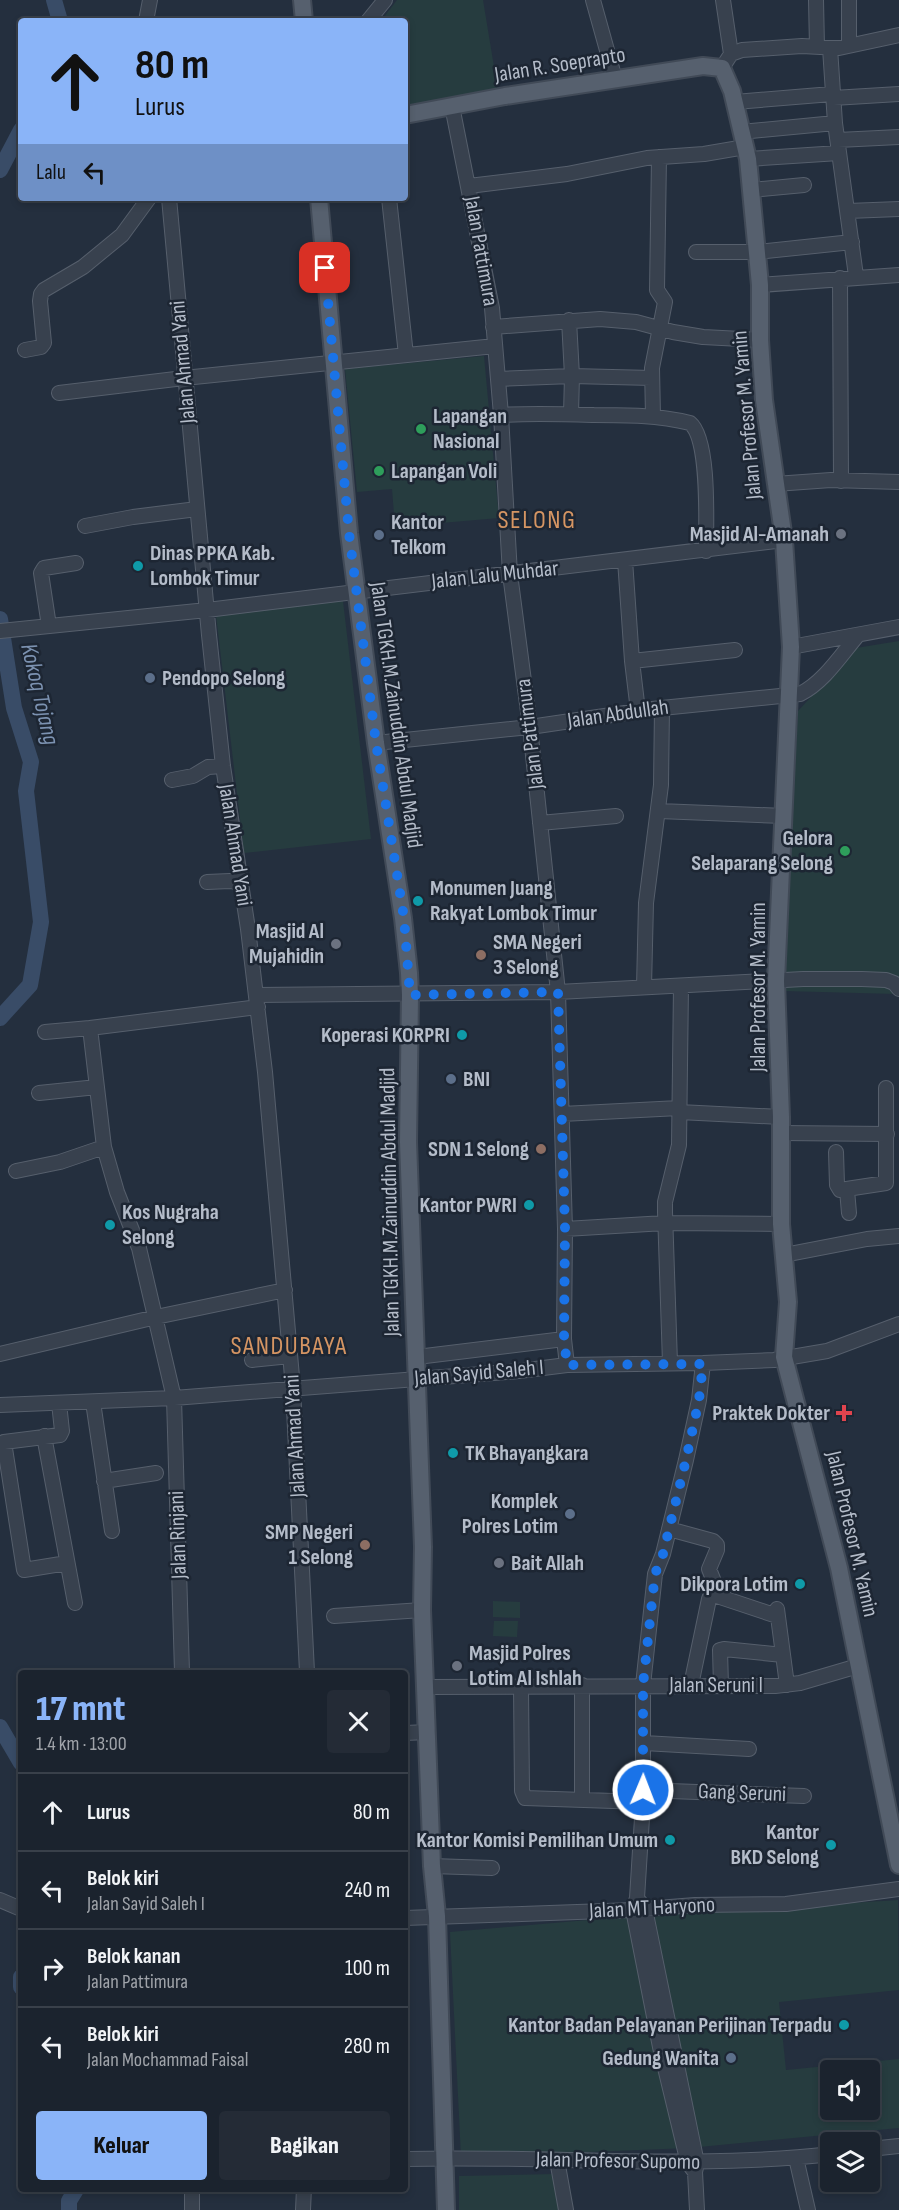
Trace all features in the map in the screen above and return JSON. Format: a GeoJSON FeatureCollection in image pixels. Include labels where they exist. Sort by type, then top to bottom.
{"type":"FeatureCollection","features":[{"type":"Feature","properties":{"kind":"main road"},"geometry":{"type":"LineString","coordinates":[[302,0],[304,18]]}},
{"type":"Feature","properties":{"kind":"main road","name":"Jalan R. Soeprapto"},"geometry":{"type":"LineString","coordinates":[[408,114],[726,61]]}},
{"type":"Feature","properties":{"kind":"main road","name":"Jalan Profesor M. Yamin"},"geometry":{"type":"LineString","coordinates":[[726,61],[745,146],[758,252],[764,400],[784,540],[791,647],[776,981],[781,1125],[781,1224],[788,1302],[784,1357],[839,1568],[899,1865]]}},
{"type":"Feature","properties":{"kind":"main road","name":"Jalan TGKH.M.Zainuddin Abdul Madjid"},"geometry":{"type":"LineString","coordinates":[[319,201],[356,591],[376,743],[404,918],[410,995],[408,1142],[423,1547],[422,1610],[427,1687],[432,1866],[437,1916],[447,2210]]}},
{"type":"Feature","properties":{"kind":"street"},"geometry":{"type":"LineString","coordinates":[[147,18],[150,0]]}},
{"type":"Feature","properties":{"kind":"street"},"geometry":{"type":"LineString","coordinates":[[370,18],[385,0]]}},
{"type":"Feature","properties":{"kind":"street"},"geometry":{"type":"LineString","coordinates":[[593,0],[615,79]]}},
{"type":"Feature","properties":{"kind":"street"},"geometry":{"type":"LineString","coordinates":[[723,0],[726,61]]}},
{"type":"Feature","properties":{"kind":"street"},"geometry":{"type":"LineString","coordinates":[[816,0],[833,96],[855,276]]}},
{"type":"Feature","properties":{"kind":"street"},"geometry":{"type":"LineString","coordinates":[[849,0],[849,45]]}},
{"type":"Feature","properties":{"kind":"street"},"geometry":{"type":"LineString","coordinates":[[726,61],[742,50],[802,46],[823,48],[899,35]]}},
{"type":"Feature","properties":{"kind":"street"},"geometry":{"type":"LineString","coordinates":[[735,102],[899,94]]}},
{"type":"Feature","properties":{"kind":"street","name":"Jalan Pattimura"},"geometry":{"type":"LineString","coordinates":[[452,106],[492,308],[510,574],[530,727],[558,992],[565,1228],[564,1339],[567,1365]]}},
{"type":"Feature","properties":{"kind":"street"},"geometry":{"type":"LineString","coordinates":[[469,186],[567,174],[659,157],[704,154],[835,123]]}},
{"type":"Feature","properties":{"kind":"street"},"geometry":{"type":"LineString","coordinates":[[745,146],[838,147],[899,137]]}},
{"type":"Feature","properties":{"kind":"street"},"geometry":{"type":"LineString","coordinates":[[653,417],[652,378],[665,302],[663,297],[657,294],[659,157]]}},
{"type":"Feature","properties":{"kind":"street"},"geometry":{"type":"LineString","coordinates":[[751,190],[804,185]]}},
{"type":"Feature","properties":{"kind":"street"},"geometry":{"type":"LineString","coordinates":[[25,350],[41,347],[44,343],[40,301],[44,290],[82,267],[122,236],[147,201]]}},
{"type":"Feature","properties":{"kind":"street","name":"Jalan Ahmad Yani"},"geometry":{"type":"LineString","coordinates":[[168,201],[207,610],[224,766],[257,1001],[285,1290],[293,1388],[306,1670]]}},
{"type":"Feature","properties":{"kind":"street"},"geometry":{"type":"LineString","coordinates":[[390,201],[406,355]]}},
{"type":"Feature","properties":{"kind":"street"},"geometry":{"type":"LineString","coordinates":[[848,211],[899,209]]}},
{"type":"Feature","properties":{"kind":"street"},"geometry":{"type":"LineString","coordinates":[[696,252],[758,252],[852,242]]}},
{"type":"Feature","properties":{"kind":"street"},"geometry":{"type":"LineString","coordinates":[[760,285],[855,276],[899,275]]}},
{"type":"Feature","properties":{"kind":"street"},"geometry":{"type":"LineString","coordinates":[[840,278],[841,481]]}},
{"type":"Feature","properties":{"kind":"street"},"geometry":{"type":"LineString","coordinates":[[493,327],[600,318],[636,322],[703,337],[760,340]]}},
{"type":"Feature","properties":{"kind":"street"},"geometry":{"type":"LineString","coordinates":[[569,320],[572,376],[571,414]]}},
{"type":"Feature","properties":{"kind":"street"},"geometry":{"type":"LineString","coordinates":[[59,393],[495,345]]}},
{"type":"Feature","properties":{"kind":"street"},"geometry":{"type":"LineString","coordinates":[[498,379],[572,376],[652,378]]}},
{"type":"Feature","properties":{"kind":"street"},"geometry":{"type":"LineString","coordinates":[[501,415],[571,414],[653,417],[690,423],[696,429],[704,463],[706,551]]}},
{"type":"Feature","properties":{"kind":"street"},"geometry":{"type":"LineString","coordinates":[[775,484],[841,481],[899,483]]}},
{"type":"Feature","properties":{"kind":"street"},"geometry":{"type":"LineString","coordinates":[[85,526],[197,509]]}},
{"type":"Feature","properties":{"kind":"street","name":"Jalan Lalu Muhdar"},"geometry":{"type":"LineString","coordinates":[[0,631],[207,610],[784,540]]}},
{"type":"Feature","properties":{"kind":"street"},"geometry":{"type":"LineString","coordinates":[[626,560],[632,661],[638,711]]}},
{"type":"Feature","properties":{"kind":"street"},"geometry":{"type":"LineString","coordinates":[[44,626],[41,573],[44,568],[50,566],[76,563]]}},
{"type":"Feature","properties":{"kind":"street"},"geometry":{"type":"LineString","coordinates":[[791,647],[899,627]]}},
{"type":"Feature","properties":{"kind":"street"},"geometry":{"type":"LineString","coordinates":[[789,696],[800,694],[814,685],[858,635]]}},
{"type":"Feature","properties":{"kind":"street"},"geometry":{"type":"LineString","coordinates":[[632,661],[735,650]]}},
{"type":"Feature","properties":{"kind":"street","name":"Jalan Abdullah"},"geometry":{"type":"LineString","coordinates":[[376,743],[530,727],[662,708],[789,696]]}},
{"type":"Feature","properties":{"kind":"street"},"geometry":{"type":"LineString","coordinates":[[644,987],[645,913],[659,811],[662,708]]}},
{"type":"Feature","properties":{"kind":"street"},"geometry":{"type":"LineString","coordinates":[[172,780],[193,776],[208,767],[224,766]]}},
{"type":"Feature","properties":{"kind":"street"},"geometry":{"type":"LineString","coordinates":[[659,811],[784,816]]}},
{"type":"Feature","properties":{"kind":"street"},"geometry":{"type":"LineString","coordinates":[[540,823],[616,816]]}},
{"type":"Feature","properties":{"kind":"street"},"geometry":{"type":"LineString","coordinates":[[207,882],[241,883]]}},
{"type":"Feature","properties":{"kind":"street"},"geometry":{"type":"LineString","coordinates":[[45,1032],[90,1028],[257,1001],[881,979],[892,982],[899,989]]}},
{"type":"Feature","properties":{"kind":"street"},"geometry":{"type":"LineString","coordinates":[[670,1363],[665,1202],[679,1145],[681,986]]}},
{"type":"Feature","properties":{"kind":"street","name":"Jalan Rinjani"},"geometry":{"type":"LineString","coordinates":[[90,1028],[104,1147],[117,1192],[139,1248],[174,1398],[182,1670]]}},
{"type":"Feature","properties":{"kind":"street"},"geometry":{"type":"LineString","coordinates":[[39,1093],[97,1087]]}},
{"type":"Feature","properties":{"kind":"street"},"geometry":{"type":"LineString","coordinates":[[836,1152],[838,1188],[847,1190],[884,1184],[893,1168],[886,1134],[886,1088]]}},
{"type":"Feature","properties":{"kind":"street"},"geometry":{"type":"LineString","coordinates":[[562,1114],[679,1110],[781,1125],[886,1134]]}},
{"type":"Feature","properties":{"kind":"street"},"geometry":{"type":"LineString","coordinates":[[16,1171],[60,1162],[104,1147]]}},
{"type":"Feature","properties":{"kind":"street"},"geometry":{"type":"LineString","coordinates":[[847,1190],[849,1213]]}},
{"type":"Feature","properties":{"kind":"street"},"geometry":{"type":"LineString","coordinates":[[565,1228],[665,1223],[781,1224]]}},
{"type":"Feature","properties":{"kind":"street"},"geometry":{"type":"LineString","coordinates":[[784,1255],[867,1239],[899,1236]]}},
{"type":"Feature","properties":{"kind":"street"},"geometry":{"type":"LineString","coordinates":[[0,1354],[156,1317],[285,1290]]}},
{"type":"Feature","properties":{"kind":"street","name":"Jalan Sayid Saleh I"},"geometry":{"type":"LineString","coordinates":[[0,1405],[174,1398],[519,1371],[567,1365],[703,1364],[774,1360],[827,1351],[899,1324]]}},
{"type":"Feature","properties":{"kind":"street"},"geometry":{"type":"LineString","coordinates":[[417,1357],[564,1339]]}},
{"type":"Feature","properties":{"kind":"street"},"geometry":{"type":"LineString","coordinates":[[252,1360],[290,1356]]}},
{"type":"Feature","properties":{"kind":"street"},"geometry":{"type":"LineString","coordinates":[[697,2210],[693,2166],[660,2047],[638,1906],[643,1796],[643,1685],[655,1574],[663,1554],[699,1400],[703,1364]]}},
{"type":"Feature","properties":{"kind":"street"},"geometry":{"type":"LineString","coordinates":[[93,1402],[112,1532]]}},
{"type":"Feature","properties":{"kind":"street"},"geometry":{"type":"LineString","coordinates":[[59,1403],[62,1431],[60,1435],[4,1442],[24,1570],[67,1563]]}},
{"type":"Feature","properties":{"kind":"street"},"geometry":{"type":"LineString","coordinates":[[44,1436],[75,1604]]}},
{"type":"Feature","properties":{"kind":"street"},"geometry":{"type":"LineString","coordinates":[[104,1481],[156,1473]]}},
{"type":"Feature","properties":{"kind":"street"},"geometry":{"type":"LineString","coordinates":[[669,1529],[712,1541],[717,1545],[709,1569],[715,1584],[691,1685]]}},
{"type":"Feature","properties":{"kind":"street"},"geometry":{"type":"LineString","coordinates":[[711,1594],[777,1612],[787,1685]]}},
{"type":"Feature","properties":{"kind":"street"},"geometry":{"type":"LineString","coordinates":[[334,1616],[422,1610]]}},
{"type":"Feature","properties":{"kind":"street"},"geometry":{"type":"LineString","coordinates":[[721,1686],[720,1650],[724,1648],[783,1655]]}},
{"type":"Feature","properties":{"kind":"street","name":"Jalan Seruni I"},"geometry":{"type":"LineString","coordinates":[[427,1687],[787,1685],[858,1666]]}},
{"type":"Feature","properties":{"kind":"street"},"geometry":{"type":"LineString","coordinates":[[582,1685],[582,1800]]}},
{"type":"Feature","properties":{"kind":"street","name":"Gang Seruni"},"geometry":{"type":"LineString","coordinates":[[520,1687],[523,1795],[529,1799],[804,1796]]}},
{"type":"Feature","properties":{"kind":"street"},"geometry":{"type":"LineString","coordinates":[[408,1733],[428,1732]]}},
{"type":"Feature","properties":{"kind":"street"},"geometry":{"type":"LineString","coordinates":[[644,1743],[749,1749]]}},
{"type":"Feature","properties":{"kind":"street"},"geometry":{"type":"LineString","coordinates":[[432,1866],[492,1868]]}},
{"type":"Feature","properties":{"kind":"street","name":"Jalan MT Haryono"},"geometry":{"type":"LineString","coordinates":[[408,1918],[638,1906],[786,1904],[899,1889]]}},
{"type":"Feature","properties":{"kind":"street"},"geometry":{"type":"LineString","coordinates":[[0,1900],[18,1908]]}},
{"type":"Feature","properties":{"kind":"street"},"geometry":{"type":"LineString","coordinates":[[880,2148],[899,2146]]}},
{"type":"Feature","properties":{"kind":"street","name":"Jalan Profesor Supomo"},"geometry":{"type":"LineString","coordinates":[[408,2159],[557,2160],[693,2166],[820,2155]]}},
{"type":"Feature","properties":{"kind":"street"},"geometry":{"type":"LineString","coordinates":[[796,2158],[808,2210]]}},
{"type":"Feature","properties":{"kind":"street"},"geometry":{"type":"LineString","coordinates":[[557,2160],[566,2210]]}},
{"type":"Feature","properties":{"kind":"street"},"geometry":{"type":"LineString","coordinates":[[192,2192],[192,2210]]}},
{"type":"Feature","properties":{"kind":"street"},"geometry":{"type":"LineString","coordinates":[[303,2210],[304,2192]]}},
{"type":"Feature","properties":{"kind":"green space"},"geometry":{"type":"Polygon","coordinates":[[[397,0],[483,0],[498,91],[408,105],[408,18],[383,18],[397,0]]]}},
{"type":"Feature","properties":{"kind":"green space","name":"Lapangan Nasional"},"geometry":{"type":"Polygon","coordinates":[[[484,356],[499,518],[395,527],[392,489],[357,492],[345,369],[484,356]]]}},
{"type":"Feature","properties":{"kind":"green space"},"geometry":{"type":"Polygon","coordinates":[[[343,601],[371,839],[244,853],[216,615],[343,601]]]}},
{"type":"Feature","properties":{"kind":"green space","name":"Gelora Selaparang Selong"},"geometry":{"type":"Polygon","coordinates":[[[899,641],[899,997],[896,994],[783,991],[798,711],[856,648],[899,641]]]}},
{"type":"Feature","properties":{"kind":"green space"},"geometry":{"type":"Polygon","coordinates":[[[493,1601],[520,1602],[520,1618],[493,1617],[493,1601]]]}},
{"type":"Feature","properties":{"kind":"green space"},"geometry":{"type":"Polygon","coordinates":[[[494,1621],[518,1621],[517,1637],[493,1636],[494,1621]]]}},
{"type":"Feature","properties":{"kind":"green space"},"geometry":{"type":"Polygon","coordinates":[[[898,1900],[899,1990],[779,2002],[786,2070],[820,2067],[820,2120],[880,2120],[880,2061],[899,2059],[899,2128],[857,2132],[820,2132],[820,2136],[689,2148],[461,2157],[450,1932],[599,1919],[898,1900]]]}},
{"type":"Feature","properties":{"kind":"green space"},"geometry":{"type":"Polygon","coordinates":[[[555,2174],[560,2210],[459,2210],[459,2176],[555,2174]]]}},
{"type":"Feature","properties":{"kind":"waterway","name":"Kokoq Tojang"},"geometry":{"type":"LineString","coordinates":[[54,0],[59,18]]}},
{"type":"Feature","properties":{"kind":"waterway","name":"Kokoq Tojang"},"geometry":{"type":"LineString","coordinates":[[0,170],[18,136]]}},
{"type":"Feature","properties":{"kind":"waterway","name":"Kokoq Tojang"},"geometry":{"type":"LineString","coordinates":[[0,619],[14,708],[31,762],[26,791],[41,922],[30,985],[0,1018]]}},
{"type":"Feature","properties":{"kind":"waterway","name":"Kokoq Tojang"},"geometry":{"type":"LineString","coordinates":[[0,1727],[18,1758]]}},
{"type":"Feature","properties":{"kind":"waterway","name":"Kokoq Tojang"},"geometry":{"type":"LineString","coordinates":[[69,2210],[69,2201],[75,2192]]}},
{"type":"Feature","properties":{"kind":"place","name":"Lapangan Nasional"},"geometry":{"type":"Point","coordinates":[421,429]}},
{"type":"Feature","properties":{"kind":"place","name":"Lapangan Voli"},"geometry":{"type":"Point","coordinates":[379,471]}},
{"type":"Feature","properties":{"kind":"place","name":"Masjid Al-Amanah"},"geometry":{"type":"Point","coordinates":[841,534]}},
{"type":"Feature","properties":{"kind":"place","name":"Kantor Telkom"},"geometry":{"type":"Point","coordinates":[379,535]}},
{"type":"Feature","properties":{"kind":"place","name":"Dinas PPKA Kab. Lombok Timur"},"geometry":{"type":"Point","coordinates":[138,566]}},
{"type":"Feature","properties":{"kind":"place","name":"Pendopo Selong"},"geometry":{"type":"Point","coordinates":[150,678]}},
{"type":"Feature","properties":{"kind":"place","name":"Gelora Selaparang Selong"},"geometry":{"type":"Point","coordinates":[845,851]}},
{"type":"Feature","properties":{"kind":"place","name":"Monumen Juang Rakyat Lombok Timur"},"geometry":{"type":"Point","coordinates":[418,901]}},
{"type":"Feature","properties":{"kind":"place","name":"Masjid Al Mujahidin"},"geometry":{"type":"Point","coordinates":[336,944]}},
{"type":"Feature","properties":{"kind":"place","name":"SMA Negeri 3 Selong"},"geometry":{"type":"Point","coordinates":[481,955]}},
{"type":"Feature","properties":{"kind":"place","name":"Koperasi KORPRI"},"geometry":{"type":"Point","coordinates":[462,1035]}},
{"type":"Feature","properties":{"kind":"place","name":"BNI"},"geometry":{"type":"Point","coordinates":[451,1079]}},
{"type":"Feature","properties":{"kind":"place","name":"SDN 1 Selong"},"geometry":{"type":"Point","coordinates":[541,1149]}},
{"type":"Feature","properties":{"kind":"place","name":"Kantor PWRI"},"geometry":{"type":"Point","coordinates":[529,1205]}},
{"type":"Feature","properties":{"kind":"place","name":"Kos Nugraha Selong"},"geometry":{"type":"Point","coordinates":[110,1225]}},
{"type":"Feature","properties":{"kind":"place","name":"Praktek Dokter"},"geometry":{"type":"Point","coordinates":[844,1413]}},
{"type":"Feature","properties":{"kind":"place","name":"TK Bhayangkara"},"geometry":{"type":"Point","coordinates":[453,1453]}},
{"type":"Feature","properties":{"kind":"place","name":"Komplek Polres Lotim"},"geometry":{"type":"Point","coordinates":[570,1514]}},
{"type":"Feature","properties":{"kind":"place","name":"SMP Negeri 1 Selong"},"geometry":{"type":"Point","coordinates":[365,1545]}},
{"type":"Feature","properties":{"kind":"place","name":"Bait Allah"},"geometry":{"type":"Point","coordinates":[499,1563]}},
{"type":"Feature","properties":{"kind":"place","name":"Dikpora Lotim"},"geometry":{"type":"Point","coordinates":[800,1584]}},
{"type":"Feature","properties":{"kind":"place","name":"Masjid Polres Lotim Al Ishlah"},"geometry":{"type":"Point","coordinates":[457,1666]}},
{"type":"Feature","properties":{"kind":"place","name":"Kantor Komisi Pemilihan Umum"},"geometry":{"type":"Point","coordinates":[670,1840]}},
{"type":"Feature","properties":{"kind":"place","name":"Kantor BKD Selong"},"geometry":{"type":"Point","coordinates":[831,1845]}},
{"type":"Feature","properties":{"kind":"place","name":"Kantor Badan Pelayanan Perijinan Terpadu"},"geometry":{"type":"Point","coordinates":[844,2025]}},
{"type":"Feature","properties":{"kind":"place","name":"Gedung Wanita"},"geometry":{"type":"Point","coordinates":[731,2058]}},
{"type":"Feature","properties":{"kind":"district","name":"SELONG"},"geometry":{"type":"Point","coordinates":[537,520]}},
{"type":"Feature","properties":{"kind":"district","name":"SANDUBAYA"},"geometry":{"type":"Point","coordinates":[289,1346]}},
{"type":"Feature","properties":{"kind":"route"},"geometry":{"type":"LineString","coordinates":[[325,268],[349,533],[376,743],[404,918],[410,995],[558,992],[565,1228],[564,1339],[567,1365],[703,1364],[699,1400],[686,1460],[663,1554],[655,1574],[643,1685],[643,1790]]}}]}
